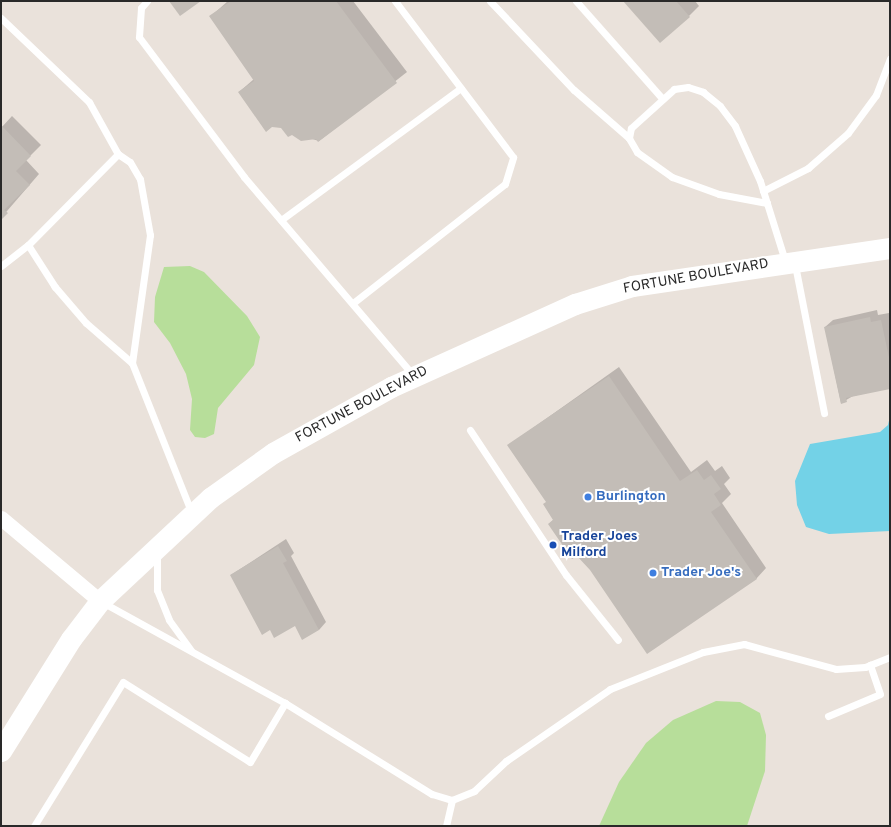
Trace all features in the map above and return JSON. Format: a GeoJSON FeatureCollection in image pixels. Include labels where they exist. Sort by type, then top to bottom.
{"type":"FeatureCollection","features":[{"type":"Feature","properties":{"kind":"main road","name":"FORTUNE BOULEVARD"},"geometry":{"type":"LineString","coordinates":[[1,751],[71,639],[100,601],[157,545],[192,514],[273,453],[414,376],[575,304],[632,286],[790,261],[890,248]]}},
{"type":"Feature","properties":{"kind":"street"},"geometry":{"type":"LineString","coordinates":[[1,518],[100,601]]}},
{"type":"Feature","properties":{"kind":"lane"},"geometry":{"type":"LineString","coordinates":[[147,1],[141,8],[139,37],[280,220],[414,376]]}},
{"type":"Feature","properties":{"kind":"lane"},"geometry":{"type":"LineString","coordinates":[[352,303],[505,184],[513,157],[395,1]]}},
{"type":"Feature","properties":{"kind":"lane"},"geometry":{"type":"LineString","coordinates":[[490,1],[574,90],[629,138],[637,152],[672,177],[714,193],[767,203]]}},
{"type":"Feature","properties":{"kind":"lane"},"geometry":{"type":"LineString","coordinates":[[576,1],[661,97]]}},
{"type":"Feature","properties":{"kind":"lane"},"geometry":{"type":"LineString","coordinates":[[1,18],[89,102],[118,154],[130,162],[140,179],[150,235],[132,363]]}},
{"type":"Feature","properties":{"kind":"lane"},"geometry":{"type":"LineString","coordinates":[[763,191],[808,168],[848,133],[876,95],[890,59]]}},
{"type":"Feature","properties":{"kind":"lane"},"geometry":{"type":"LineString","coordinates":[[629,138],[631,128],[661,97],[674,89],[688,87],[703,92],[720,106],[735,126],[763,191],[790,261],[824,413]]}},
{"type":"Feature","properties":{"kind":"lane"},"geometry":{"type":"LineString","coordinates":[[280,220],[461,88]]}},
{"type":"Feature","properties":{"kind":"lane"},"geometry":{"type":"LineString","coordinates":[[1,266],[28,245],[118,154]]}},
{"type":"Feature","properties":{"kind":"lane"},"geometry":{"type":"LineString","coordinates":[[28,245],[55,287],[86,323],[132,363],[192,514]]}},
{"type":"Feature","properties":{"kind":"lane"},"geometry":{"type":"LineString","coordinates":[[470,430],[566,575],[618,640]]}},
{"type":"Feature","properties":{"kind":"lane"},"geometry":{"type":"LineString","coordinates":[[157,545],[157,590],[169,620],[192,652]]}},
{"type":"Feature","properties":{"kind":"lane"},"geometry":{"type":"LineString","coordinates":[[100,601],[286,703],[432,794],[452,800],[474,790],[506,761],[610,689],[703,652],[744,644],[836,669],[870,665],[890,657]]}},
{"type":"Feature","properties":{"kind":"lane"},"geometry":{"type":"LineString","coordinates":[[828,716],[880,694],[870,665]]}},
{"type":"Feature","properties":{"kind":"lane"},"geometry":{"type":"LineString","coordinates":[[34,826],[123,682],[250,762],[286,703]]}},
{"type":"Feature","properties":{"kind":"lane"},"geometry":{"type":"LineString","coordinates":[[446,826],[452,800]]}},
{"type":"Feature","properties":{"kind":"green space"},"geometry":{"type":"Polygon","coordinates":[[[190,266],[204,272],[247,316],[260,337],[254,365],[218,408],[214,434],[205,438],[195,437],[190,430],[192,399],[186,374],[170,343],[154,322],[155,297],[164,267],[190,266]]]}},
{"type":"Feature","properties":{"kind":"green space"},"geometry":{"type":"Polygon","coordinates":[[[716,701],[740,702],[760,713],[766,735],[765,771],[747,826],[599,826],[619,782],[646,743],[673,720],[716,701]]]}},
{"type":"Feature","properties":{"kind":"water"},"geometry":{"type":"Polygon","coordinates":[[[890,416],[890,531],[829,534],[806,527],[797,505],[795,481],[810,444],[880,432],[888,425],[890,416]]]}},
{"type":"Feature","properties":{"kind":"building"},"geometry":{"type":"Polygon","coordinates":[[[169,1],[201,1],[180,16],[169,1]]]}},
{"type":"Feature","properties":{"kind":"building"},"geometry":{"type":"Polygon","coordinates":[[[231,1],[336,1],[397,83],[318,142],[316,139],[301,141],[292,135],[288,137],[281,128],[272,127],[266,132],[238,92],[254,81],[209,16],[231,1]]]}},
{"type":"Feature","properties":{"kind":"building"},"geometry":{"type":"Polygon","coordinates":[[[623,1],[676,1],[690,17],[660,43],[623,1]]]}},
{"type":"Feature","properties":{"kind":"building"},"geometry":{"type":"Polygon","coordinates":[[[1,125],[31,156],[16,171],[30,185],[4,210],[8,213],[1,220],[1,125]]]}},
{"type":"Feature","properties":{"kind":"building"},"geometry":{"type":"Polygon","coordinates":[[[870,317],[871,322],[881,320],[890,362],[890,389],[846,398],[847,402],[841,404],[824,327],[870,317]]]}},
{"type":"Feature","properties":{"kind":"building"},"geometry":{"type":"Polygon","coordinates":[[[609,376],[680,481],[697,470],[704,480],[711,475],[721,489],[714,494],[721,505],[711,512],[757,579],[647,654],[590,570],[577,556],[572,559],[548,524],[553,520],[543,504],[546,502],[507,445],[609,376]]]}},
{"type":"Feature","properties":{"kind":"building"},"geometry":{"type":"Polygon","coordinates":[[[278,546],[287,561],[283,563],[319,630],[302,640],[295,626],[274,638],[270,630],[262,635],[230,575],[278,546]]]}},
{"type":"Feature","properties":{"kind":"place","name":"Burlington"},"geometry":{"type":"Point","coordinates":[588,497]}},
{"type":"Feature","properties":{"kind":"place","name":"Trader Joes Milford"},"geometry":{"type":"Point","coordinates":[553,545]}},
{"type":"Feature","properties":{"kind":"place","name":"Trader Joe's"},"geometry":{"type":"Point","coordinates":[653,573]}}]}
